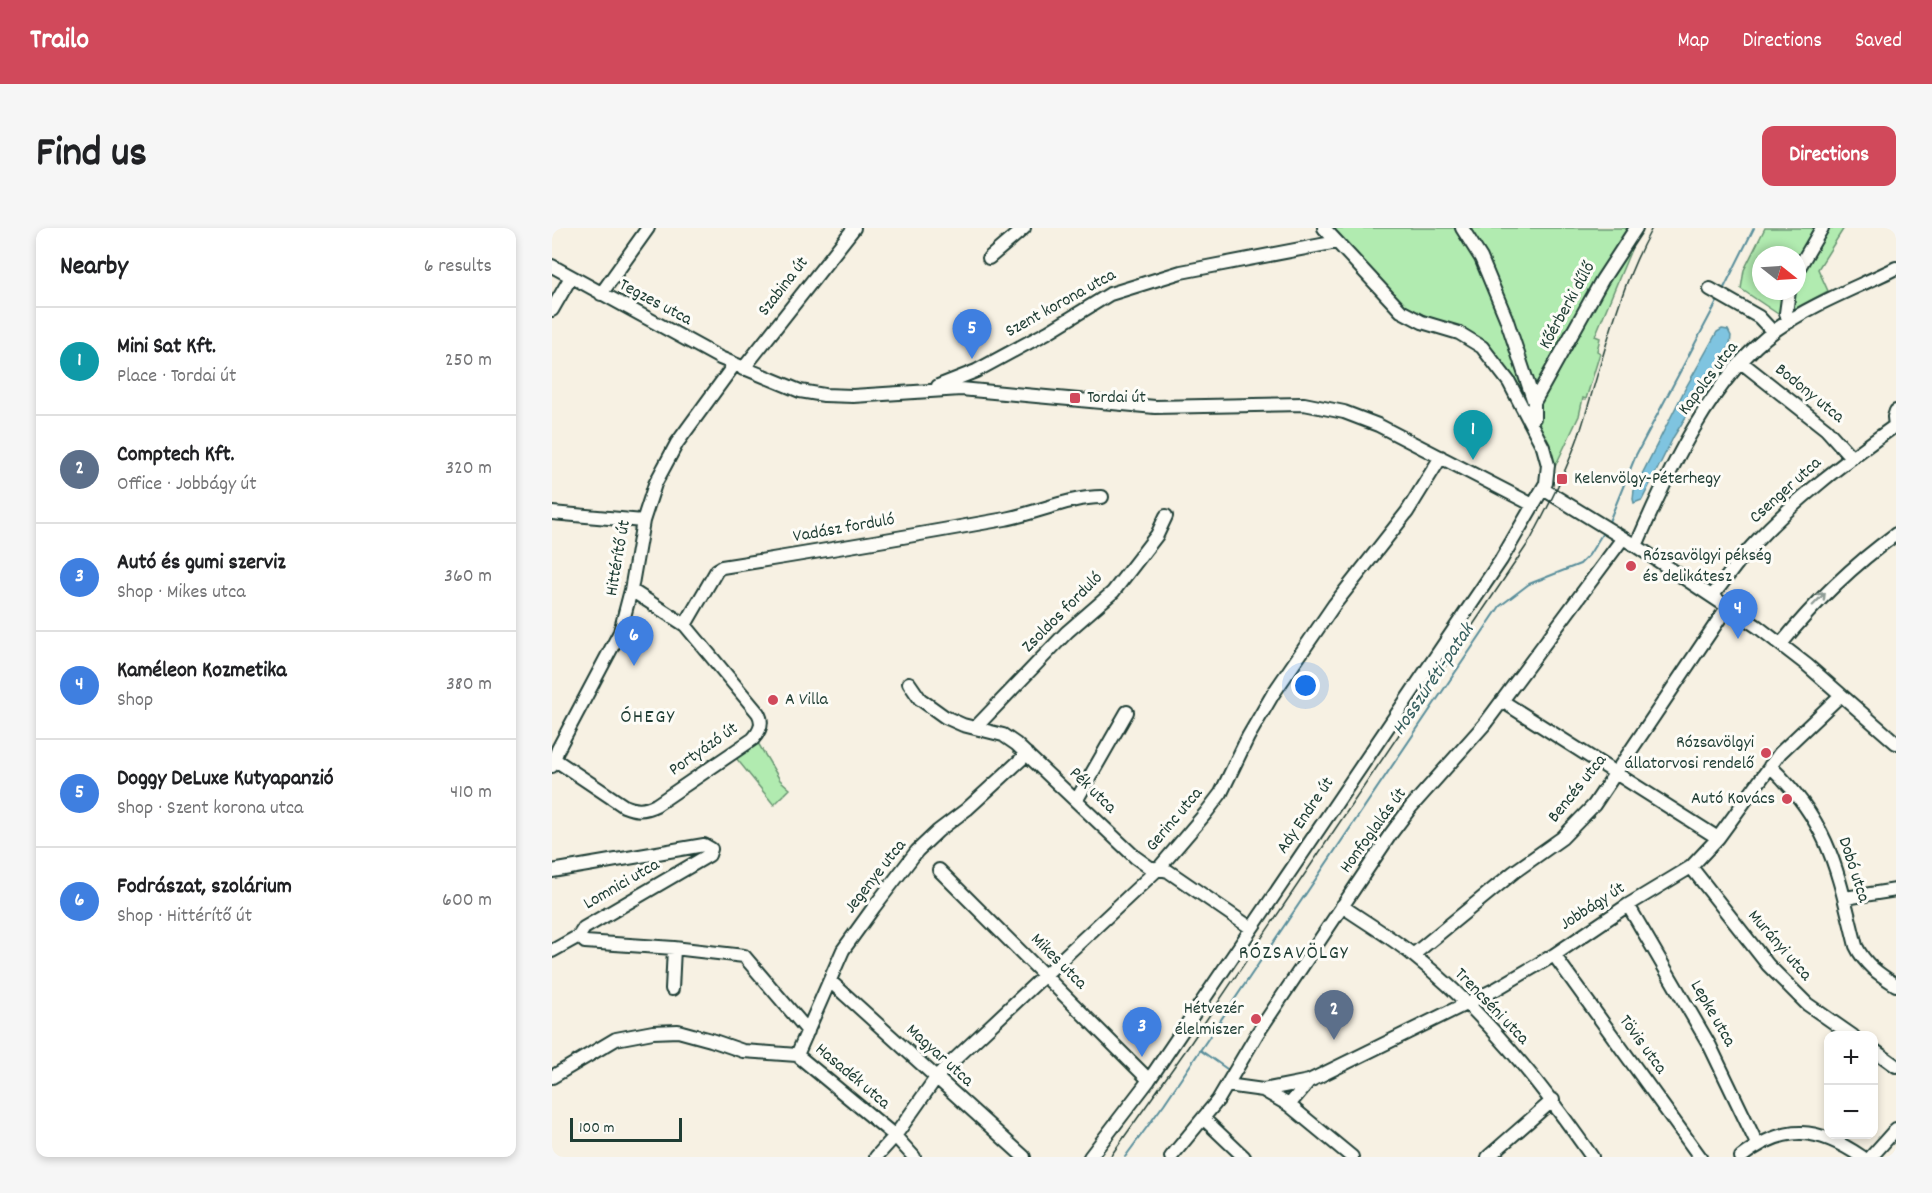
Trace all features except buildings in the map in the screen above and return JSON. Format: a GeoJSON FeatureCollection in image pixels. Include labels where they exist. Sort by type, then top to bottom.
{"type":"FeatureCollection","features":[{"type":"Feature","properties":{"kind":"street"},"geometry":{"type":"LineString","coordinates":[[601,294],[648,228]]}},
{"type":"Feature","properties":{"kind":"street","name":"Szabina út"},"geometry":{"type":"LineString","coordinates":[[739,367],[854,228]]}},
{"type":"Feature","properties":{"kind":"street"},"geometry":{"type":"LineString","coordinates":[[989,258],[1024,228]]}},
{"type":"Feature","properties":{"kind":"street"},"geometry":{"type":"LineString","coordinates":[[1324,228],[1401,311],[1422,322],[1459,333],[1482,347],[1509,382],[1547,456],[1548,477],[1543,489],[1636,546],[1728,606],[1781,644],[1896,743]]}},
{"type":"Feature","properties":{"kind":"street","name":"Kőérberki dűlő"},"geometry":{"type":"LineString","coordinates":[[1462,228],[1480,258],[1506,318],[1534,402],[1534,418],[1530,422]]}},
{"type":"Feature","properties":{"kind":"street","name":"Kőérberki dűlő"},"geometry":{"type":"LineString","coordinates":[[1534,402],[1602,280],[1636,228]]}},
{"type":"Feature","properties":{"kind":"street"},"geometry":{"type":"LineString","coordinates":[[1806,256],[1822,228]]}},
{"type":"Feature","properties":{"kind":"street","name":"Szent korona utca"},"geometry":{"type":"LineString","coordinates":[[914,393],[976,371],[1048,332],[1110,294],[1180,272],[1337,242]]}},
{"type":"Feature","properties":{"kind":"street","name":"Tegzes utca"},"geometry":{"type":"LineString","coordinates":[[552,266],[739,367]]}},
{"type":"Feature","properties":{"kind":"street","name":"Kapolcs utca"},"geometry":{"type":"LineString","coordinates":[[1636,546],[1660,490],[1683,445],[1741,362],[1773,332],[1789,322],[1896,268]]}},
{"type":"Feature","properties":{"kind":"street"},"geometry":{"type":"LineString","coordinates":[[552,310],[571,277]]}},
{"type":"Feature","properties":{"kind":"street"},"geometry":{"type":"LineString","coordinates":[[1713,291],[1759,317],[1773,332]]}},
{"type":"Feature","properties":{"kind":"street"},"geometry":{"type":"LineString","coordinates":[[1788,300],[1786,313],[1789,322]]}},
{"type":"Feature","properties":{"kind":"street","name":"Bodony utca"},"geometry":{"type":"LineString","coordinates":[[1741,362],[1826,429],[1851,457]]}},
{"type":"Feature","properties":{"kind":"street"},"geometry":{"type":"LineString","coordinates":[[739,367],[789,388],[824,395],[853,396],[961,389],[1155,407],[1304,404],[1357,416],[1533,505]]}},
{"type":"Feature","properties":{"kind":"street","name":"Hittérítő út"},"geometry":{"type":"LineString","coordinates":[[554,755],[620,632],[632,590],[643,521],[663,466],[677,443],[739,367]]}},
{"type":"Feature","properties":{"kind":"street","name":"Csenger utca"},"geometry":{"type":"LineString","coordinates":[[1712,596],[1751,547],[1774,524],[1851,457],[1896,425],[1894,417],[1896,411]]}},
{"type":"Feature","properties":{"kind":"street","name":"Gerinc utca"},"geometry":{"type":"LineString","coordinates":[[876,1157],[895,1136],[936,1077],[1159,868],[1221,793],[1248,737],[1273,694],[1334,605],[1407,512],[1441,457]]}},
{"type":"Feature","properties":{"kind":"street","name":"Ady Endre út"},"geometry":{"type":"LineString","coordinates":[[1090,1157],[1149,1080],[1501,560],[1543,489]]}},
{"type":"Feature","properties":{"kind":"street","name":"Vadász forduló"},"geometry":{"type":"LineString","coordinates":[[685,625],[717,570],[722,567],[881,542],[1028,515],[1088,497],[1102,497]]}},
{"type":"Feature","properties":{"kind":"street"},"geometry":{"type":"LineString","coordinates":[[552,513],[643,521]]}},
{"type":"Feature","properties":{"kind":"street","name":"Zsoldos forduló"},"geometry":{"type":"LineString","coordinates":[[976,727],[1067,632],[1113,592],[1157,536],[1166,516]]}},
{"type":"Feature","properties":{"kind":"street"},"geometry":{"type":"LineString","coordinates":[[1781,644],[1829,589],[1896,534]]}},
{"type":"Feature","properties":{"kind":"street","name":"Honfoglalás út"},"geometry":{"type":"LineString","coordinates":[[1171,1157],[1204,1119],[1341,906],[1404,816],[1502,701],[1623,538]]}},
{"type":"Feature","properties":{"kind":"street"},"geometry":{"type":"LineString","coordinates":[[632,590],[685,625]]}},
{"type":"Feature","properties":{"kind":"street","name":"Bencés utca"},"geometry":{"type":"LineString","coordinates":[[1413,955],[1514,872],[1562,838],[1594,805],[1728,606]]}},
{"type":"Feature","properties":{"kind":"street","name":"Portyázó út"},"geometry":{"type":"LineString","coordinates":[[554,755],[624,806],[643,810],[656,805],[753,739],[759,732],[761,718],[685,625]]}},
{"type":"Feature","properties":{"kind":"street","name":"Pék utca"},"geometry":{"type":"LineString","coordinates":[[909,683],[920,699],[939,713],[963,725],[1007,736],[1135,857],[1149,867],[1168,872],[1251,928]]}},
{"type":"Feature","properties":{"kind":"street","name":"Jobbágy út"},"geometry":{"type":"LineString","coordinates":[[1227,1085],[1263,1090],[1310,1081],[1467,1003],[1554,955],[1628,905],[1691,867],[1718,838],[1790,742],[1841,695]]}},
{"type":"Feature","properties":{"kind":"street"},"geometry":{"type":"LineString","coordinates":[[1502,701],[1718,838]]}},
{"type":"Feature","properties":{"kind":"street"},"geometry":{"type":"LineString","coordinates":[[1076,801],[1127,712]]}},
{"type":"Feature","properties":{"kind":"street","name":"Jegenye utca"},"geometry":{"type":"LineString","coordinates":[[797,1055],[843,950],[917,851],[1027,754]]}},
{"type":"Feature","properties":{"kind":"street","name":"Dobó utca"},"geometry":{"type":"LineString","coordinates":[[1770,766],[1787,782],[1816,821],[1837,868],[1859,954],[1872,969],[1896,985]]}},
{"type":"Feature","properties":{"kind":"street","name":"Lomnici utca"},"geometry":{"type":"LineString","coordinates":[[552,871],[704,845],[711,849],[708,855],[584,927],[579,936],[585,942],[674,948],[744,956],[808,1031]]}},
{"type":"Feature","properties":{"kind":"street","name":"Murányi utca"},"geometry":{"type":"LineString","coordinates":[[1691,867],[1768,965],[1807,1004],[1847,1031]]}},
{"type":"Feature","properties":{"kind":"street","name":"Mikes utca"},"geometry":{"type":"LineString","coordinates":[[939,870],[1149,1080]]}},
{"type":"Feature","properties":{"kind":"street"},"geometry":{"type":"LineString","coordinates":[[1845,898],[1896,890]]}},
{"type":"Feature","properties":{"kind":"street","name":"Lepke utca"},"geometry":{"type":"LineString","coordinates":[[1628,905],[1710,1046],[1757,1144]]}},
{"type":"Feature","properties":{"kind":"street","name":"Trencséni utca"},"geometry":{"type":"LineString","coordinates":[[1341,906],[1413,955],[1467,1003],[1552,1100],[1592,1157]]}},
{"type":"Feature","properties":{"kind":"street"},"geometry":{"type":"LineString","coordinates":[[552,951],[579,936]]}},
{"type":"Feature","properties":{"kind":"street"},"geometry":{"type":"LineString","coordinates":[[672,989],[674,948]]}},
{"type":"Feature","properties":{"kind":"street","name":"Tövis utca"},"geometry":{"type":"LineString","coordinates":[[1554,955],[1700,1157]]}},
{"type":"Feature","properties":{"kind":"street","name":"Magyar utca"},"geometry":{"type":"LineString","coordinates":[[830,981],[1024,1157]]}},
{"type":"Feature","properties":{"kind":"street","name":"Hasadék utca"},"geometry":{"type":"LineString","coordinates":[[552,1077],[616,1040],[653,1032],[678,1031],[742,1051],[797,1055],[895,1136],[914,1157]]}},
{"type":"Feature","properties":{"kind":"street"},"geometry":{"type":"LineString","coordinates":[[1878,1053],[1896,1066]]}},
{"type":"Feature","properties":{"kind":"street","name":"Jobbágy út"},"geometry":{"type":"LineString","coordinates":[[1289,1105],[1310,1081]]}},
{"type":"Feature","properties":{"kind":"street"},"geometry":{"type":"LineString","coordinates":[[1263,1090],[1289,1105],[1352,1157]]}},
{"type":"Feature","properties":{"kind":"street"},"geometry":{"type":"LineString","coordinates":[[1493,1156],[1552,1100]]}},
{"type":"Feature","properties":{"kind":"street"},"geometry":{"type":"LineString","coordinates":[[1204,1119],[1244,1157]]}},
{"type":"Feature","properties":{"kind":"street"},"geometry":{"type":"LineString","coordinates":[[1871,1157],[1896,1129]]}},
{"type":"Feature","properties":{"kind":"street"},"geometry":{"type":"LineString","coordinates":[[1741,1157],[1757,1144],[1783,1135],[1814,1134],[1836,1141],[1862,1157]]}},
{"type":"Feature","properties":{"kind":"green space"},"geometry":{"type":"Polygon","coordinates":[[[1325,228],[1640,228],[1595,336],[1600,338],[1597,351],[1600,353],[1586,399],[1583,398],[1579,416],[1552,473],[1547,456],[1482,347],[1412,318],[1325,228]]]}},
{"type":"Feature","properties":{"kind":"green space"},"geometry":{"type":"Polygon","coordinates":[[[1765,228],[1844,228],[1818,269],[1828,291],[1781,316],[1757,300],[1806,300],[1806,246],[1756,246],[1765,228]]]}},
{"type":"Feature","properties":{"kind":"green space"},"geometry":{"type":"Polygon","coordinates":[[[1752,254],[1752,296],[1741,289],[1744,270],[1752,254]]]}},
{"type":"Feature","properties":{"kind":"green space"},"geometry":{"type":"Polygon","coordinates":[[[758,743],[780,780],[790,789],[774,805],[736,758],[758,743]]]}},
{"type":"Feature","properties":{"kind":"water"},"geometry":{"type":"Polygon","coordinates":[[[1722,329],[1728,330],[1731,336],[1730,346],[1674,436],[1642,500],[1634,503],[1634,490],[1685,389],[1717,332],[1722,329]]]}},
{"type":"Feature","properties":{"kind":"waterway","name":"Hosszúréti-patak"},"geometry":{"type":"LineString","coordinates":[[1722,292],[1754,228]]}},
{"type":"Feature","properties":{"kind":"waterway","name":"Hosszúréti-patak"},"geometry":{"type":"LineString","coordinates":[[1608,524],[1636,455],[1718,300]]}},
{"type":"Feature","properties":{"kind":"waterway","name":"Hosszúréti-patak"},"geometry":{"type":"LineString","coordinates":[[1125,1157],[1164,1104],[1500,606],[1529,584],[1580,564],[1589,555],[1604,531]]}},
{"type":"Feature","properties":{"kind":"waterway"},"geometry":{"type":"LineString","coordinates":[[1200,1050],[1227,1069]]}},
{"type":"Feature","properties":{"kind":"tram line"},"geometry":{"type":"LineString","coordinates":[[1110,1157],[1188,1047],[1531,539],[1571,455],[1620,300],[1652,228]]}},
{"type":"Feature","properties":{"kind":"place","name":"Doggy DeLuxe Kutyapanzió"},"geometry":{"type":"Point","coordinates":[972,359]}},
{"type":"Feature","properties":{"kind":"place","name":"Tordai út"},"geometry":{"type":"Point","coordinates":[1075,398]}},
{"type":"Feature","properties":{"kind":"place","name":"Mini Sat Kft."},"geometry":{"type":"Point","coordinates":[1473,460]}},
{"type":"Feature","properties":{"kind":"place","name":"Kelenvölgy-Péterhegy"},"geometry":{"type":"Point","coordinates":[1562,479]}},
{"type":"Feature","properties":{"kind":"place","name":"Rózsavölgyi pékség és delikátesz"},"geometry":{"type":"Point","coordinates":[1631,566]}},
{"type":"Feature","properties":{"kind":"place","name":"Kaméleon Kozmetika"},"geometry":{"type":"Point","coordinates":[1738,639]}},
{"type":"Feature","properties":{"kind":"place","name":"Fodrászat, szolárium"},"geometry":{"type":"Point","coordinates":[634,666]}},
{"type":"Feature","properties":{"kind":"place","name":"A Villa"},"geometry":{"type":"Point","coordinates":[773,700]}},
{"type":"Feature","properties":{"kind":"place","name":"Rózsavölgyi állatorvosi rendelő"},"geometry":{"type":"Point","coordinates":[1766,753]}},
{"type":"Feature","properties":{"kind":"place","name":"Autó Kovács"},"geometry":{"type":"Point","coordinates":[1787,799]}},
{"type":"Feature","properties":{"kind":"place","name":"Hétvezér élelmiszer"},"geometry":{"type":"Point","coordinates":[1256,1019]}},
{"type":"Feature","properties":{"kind":"place","name":"Comptech Kft."},"geometry":{"type":"Point","coordinates":[1334,1040]}},
{"type":"Feature","properties":{"kind":"place","name":"Autó és gumi szerviz"},"geometry":{"type":"Point","coordinates":[1142,1057]}},
{"type":"Feature","properties":{"kind":"district","name":"ÓHEGY"},"geometry":{"type":"Point","coordinates":[648,718]}},
{"type":"Feature","properties":{"kind":"district","name":"RÓZSAVÖLGY"},"geometry":{"type":"Point","coordinates":[1294,954]}}]}
